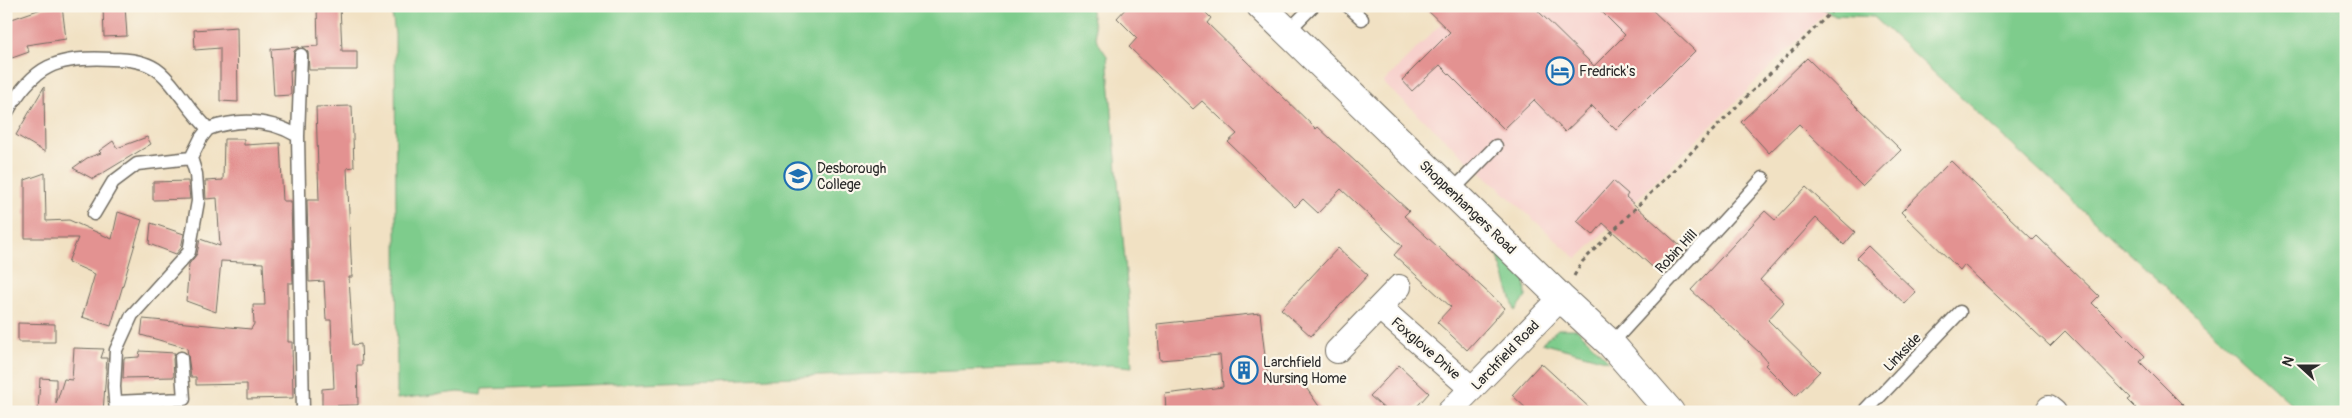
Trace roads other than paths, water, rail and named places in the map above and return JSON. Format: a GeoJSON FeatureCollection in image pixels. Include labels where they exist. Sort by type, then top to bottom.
{"type":"FeatureCollection","features":[{"type":"Feature","properties":{"kind":"street","name":"Shoppenhangers Road"},"geometry":{"type":"LineString","coordinates":[[1261,6],[1561,298],[1611,344],[1670,412]]}},
{"type":"Feature","properties":{"kind":"street","name":"Foxglove Drive"},"geometry":{"type":"LineString","coordinates":[[1337,351],[1399,287]]}},
{"type":"Feature","properties":{"kind":"street","name":"Larchfield Road"},"geometry":{"type":"LineString","coordinates":[[1455,410],[1472,388],[1561,298]]}},
{"type":"Feature","properties":{"kind":"street","name":"Foxglove Drive"},"geometry":{"type":"LineString","coordinates":[[1380,308],[1472,388]]}},
{"type":"Feature","properties":{"kind":"lane"},"geometry":{"type":"LineString","coordinates":[[1287,32],[1313,6]]}},
{"type":"Feature","properties":{"kind":"lane"},"geometry":{"type":"LineString","coordinates":[[1348,6],[1362,19]]}},
{"type":"Feature","properties":{"kind":"lane"},"geometry":{"type":"LineString","coordinates":[[301,55],[298,136],[303,412]]}},
{"type":"Feature","properties":{"kind":"lane"},"geometry":{"type":"LineString","coordinates":[[6,114],[32,77],[47,67],[77,58],[116,59],[134,61],[156,68],[171,83],[208,129]]}},
{"type":"Feature","properties":{"kind":"lane"},"geometry":{"type":"LineString","coordinates":[[181,358],[184,399],[115,407],[116,350],[132,315],[189,252],[198,201],[196,174],[192,158],[201,138],[208,129],[226,123],[254,121],[284,128],[298,136]]}},
{"type":"Feature","properties":{"kind":"lane"},"geometry":{"type":"LineString","coordinates":[[1452,191],[1496,146]]}},
{"type":"Feature","properties":{"kind":"lane"},"geometry":{"type":"LineString","coordinates":[[94,214],[113,182],[137,164],[192,158]]}},
{"type":"Feature","properties":{"kind":"lane","name":"Robin Hill"},"geometry":{"type":"LineString","coordinates":[[1611,344],[1763,178]]}},
{"type":"Feature","properties":{"kind":"lane","name":"Linkside"},"geometry":{"type":"LineString","coordinates":[[1865,412],[1960,312]]}},
{"type":"Feature","properties":{"kind":"place","name":"Fredrick's"},"geometry":{"type":"Point","coordinates":[1560,71]}},
{"type":"Feature","properties":{"kind":"place","name":"Desborough College"},"geometry":{"type":"Point","coordinates":[798,176]}},
{"type":"Feature","properties":{"kind":"place","name":"Larchfield Nursing Home"},"geometry":{"type":"Point","coordinates":[1244,370]}}]}
